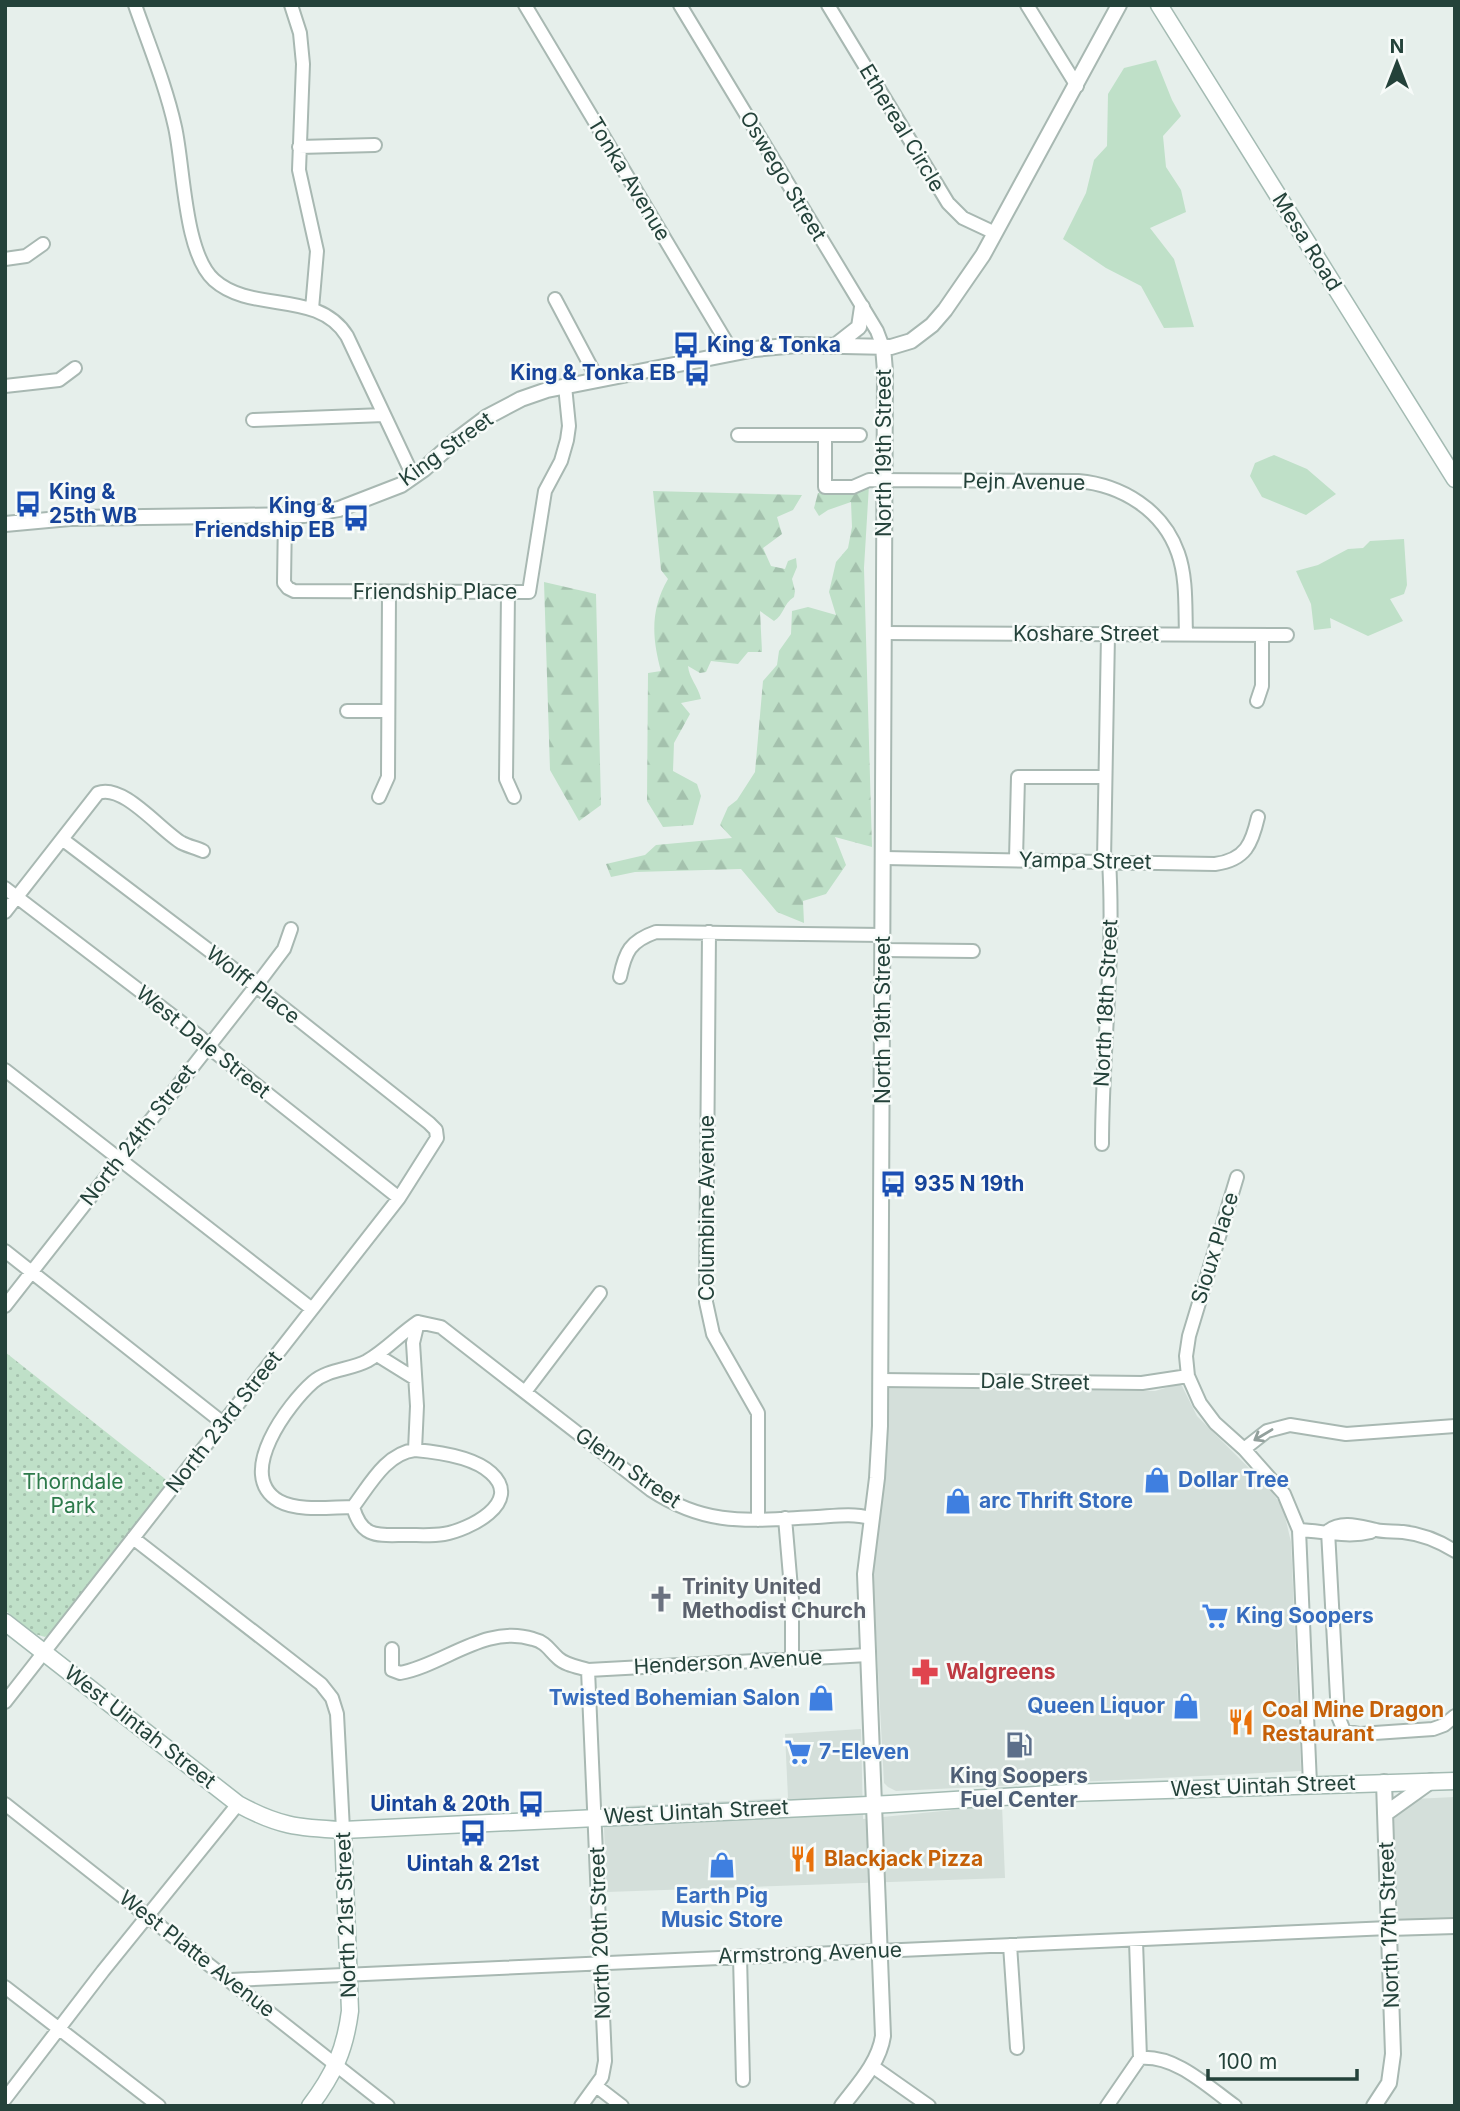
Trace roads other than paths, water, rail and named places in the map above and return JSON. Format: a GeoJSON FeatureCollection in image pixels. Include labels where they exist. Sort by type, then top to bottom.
{"type":"FeatureCollection","features":[{"type":"Feature","properties":{"kind":"main road","name":"Mesa Road"},"geometry":{"type":"LineString","coordinates":[[1159,5],[1455,479]]}},
{"type":"Feature","properties":{"kind":"main road","name":"West Uintah Street"},"geometry":{"type":"LineString","coordinates":[[5,1622],[239,1804],[275,1822],[316,1829],[874,1805],[1067,1793],[1455,1781]]}},
{"type":"Feature","properties":{"kind":"main road","name":"North 21st Street"},"geometry":{"type":"LineString","coordinates":[[310,2106],[337,2066],[346,2039],[350,2011],[343,1829]]}},
{"type":"Feature","properties":{"kind":"street"},"geometry":{"type":"LineString","coordinates":[[135,5],[153,40],[175,128],[194,242],[205,269],[212,278],[230,291],[312,309],[328,315],[342,328],[413,477]]}},
{"type":"Feature","properties":{"kind":"street"},"geometry":{"type":"LineString","coordinates":[[291,5],[300,33],[303,64],[299,170],[317,251],[312,309]]}},
{"type":"Feature","properties":{"kind":"street","name":"Tonka Avenue"},"geometry":{"type":"LineString","coordinates":[[525,5],[733,353]]}},
{"type":"Feature","properties":{"kind":"street","name":"Oswego Street"},"geometry":{"type":"LineString","coordinates":[[680,5],[877,331],[883,347]]}},
{"type":"Feature","properties":{"kind":"street","name":"Ethereal Circle"},"geometry":{"type":"LineString","coordinates":[[828,5],[948,203],[963,218],[995,233]]}},
{"type":"Feature","properties":{"kind":"street"},"geometry":{"type":"LineString","coordinates":[[1027,5],[1077,86]]}},
{"type":"Feature","properties":{"kind":"street","name":"North 19th Street"},"geometry":{"type":"LineString","coordinates":[[842,2106],[872,2066],[882,2045],[883,2036],[865,1574],[878,1461],[880,1380],[884,858],[883,347],[898,346],[911,341],[932,325],[964,284],[1077,86],[1119,5]]}},
{"type":"Feature","properties":{"kind":"street"},"geometry":{"type":"LineString","coordinates":[[299,147],[375,145]]}},
{"type":"Feature","properties":{"kind":"street"},"geometry":{"type":"LineString","coordinates":[[5,259],[26,256],[43,244]]}},
{"type":"Feature","properties":{"kind":"street"},"geometry":{"type":"LineString","coordinates":[[555,299],[598,380]]}},
{"type":"Feature","properties":{"kind":"street"},"geometry":{"type":"LineString","coordinates":[[835,346],[859,327],[862,307]]}},
{"type":"Feature","properties":{"kind":"street","name":"King Street"},"geometry":{"type":"LineString","coordinates":[[5,524],[70,518],[312,514],[339,509],[388,491],[413,477],[487,417],[521,399],[565,386],[773,347],[883,347]]}},
{"type":"Feature","properties":{"kind":"street"},"geometry":{"type":"LineString","coordinates":[[5,386],[59,380],[75,368]]}},
{"type":"Feature","properties":{"kind":"street","name":"Friendship Place"},"geometry":{"type":"LineString","coordinates":[[285,515],[285,583],[288,588],[294,590],[389,593],[529,592],[545,491],[561,461],[568,440],[565,386]]}},
{"type":"Feature","properties":{"kind":"street"},"geometry":{"type":"LineString","coordinates":[[253,420],[384,415]]}},
{"type":"Feature","properties":{"kind":"street"},"geometry":{"type":"LineString","coordinates":[[738,435],[860,435]]}},
{"type":"Feature","properties":{"kind":"street","name":"Pejn Avenue"},"geometry":{"type":"LineString","coordinates":[[825,435],[825,487],[853,487],[869,480],[1078,481],[1105,485],[1131,497],[1154,515],[1178,554],[1185,593],[1186,634]]}},
{"type":"Feature","properties":{"kind":"street"},"geometry":{"type":"LineString","coordinates":[[508,592],[506,779],[514,797]]}},
{"type":"Feature","properties":{"kind":"street"},"geometry":{"type":"LineString","coordinates":[[379,797],[388,777],[389,593]]}},
{"type":"Feature","properties":{"kind":"street","name":"Koshare Street"},"geometry":{"type":"LineString","coordinates":[[884,633],[1287,635]]}},
{"type":"Feature","properties":{"kind":"street","name":"North 18th Street"},"geometry":{"type":"LineString","coordinates":[[1102,1144],[1102,1068],[1111,926],[1106,861],[1105,777],[1108,634]]}},
{"type":"Feature","properties":{"kind":"street"},"geometry":{"type":"LineString","coordinates":[[1257,701],[1262,686],[1262,635]]}},
{"type":"Feature","properties":{"kind":"street"},"geometry":{"type":"LineString","coordinates":[[347,711],[387,711]]}},
{"type":"Feature","properties":{"kind":"street"},"geometry":{"type":"LineString","coordinates":[[1016,859],[1018,777],[1105,777]]}},
{"type":"Feature","properties":{"kind":"street"},"geometry":{"type":"LineString","coordinates":[[5,912],[98,793],[110,790],[118,793],[182,843],[203,851]]}},
{"type":"Feature","properties":{"kind":"street","name":"Yampa Street"},"geometry":{"type":"LineString","coordinates":[[884,858],[1222,863],[1248,848],[1258,817]]}},
{"type":"Feature","properties":{"kind":"street","name":"Wolff Place"},"geometry":{"type":"LineString","coordinates":[[62,839],[256,986],[429,1123],[436,1130],[437,1138]]}},
{"type":"Feature","properties":{"kind":"street","name":"West Dale Street"},"geometry":{"type":"LineString","coordinates":[[5,888],[400,1198]]}},
{"type":"Feature","properties":{"kind":"street","name":"North 24th Street"},"geometry":{"type":"LineString","coordinates":[[5,1306],[256,986],[284,949],[291,929]]}},
{"type":"Feature","properties":{"kind":"street"},"geometry":{"type":"LineString","coordinates":[[620,977],[624,955],[637,941],[665,931],[883,942],[973,951]]}},
{"type":"Feature","properties":{"kind":"street","name":"Columbine Avenue"},"geometry":{"type":"LineString","coordinates":[[709,932],[707,1314],[713,1334],[758,1413],[758,1520]]}},
{"type":"Feature","properties":{"kind":"street"},"geometry":{"type":"LineString","coordinates":[[5,1070],[312,1310]]}},
{"type":"Feature","properties":{"kind":"street","name":"North 23rd Street"},"geometry":{"type":"LineString","coordinates":[[5,1702],[400,1198],[437,1138]]}},
{"type":"Feature","properties":{"kind":"street","name":"Sioux Place"},"geometry":{"type":"LineString","coordinates":[[1188,1376],[1186,1356],[1193,1319],[1237,1177]]}},
{"type":"Feature","properties":{"kind":"street"},"geometry":{"type":"LineString","coordinates":[[5,1251],[223,1423]]}},
{"type":"Feature","properties":{"kind":"street"},"geometry":{"type":"LineString","coordinates":[[525,1392],[600,1293]]}},
{"type":"Feature","properties":{"kind":"street"},"geometry":{"type":"LineString","coordinates":[[353,1507],[297,1506],[276,1499],[265,1482],[263,1457],[272,1434],[311,1384],[329,1373],[360,1364],[377,1355],[418,1322]]}},
{"type":"Feature","properties":{"kind":"street"},"geometry":{"type":"LineString","coordinates":[[415,1451],[417,1406],[413,1343],[418,1322]]}},
{"type":"Feature","properties":{"kind":"street","name":"Glenn Street"},"geometry":{"type":"LineString","coordinates":[[418,1322],[441,1327],[651,1490],[675,1504],[712,1518],[870,1518]]}},
{"type":"Feature","properties":{"kind":"street"},"geometry":{"type":"LineString","coordinates":[[377,1355],[414,1378]]}},
{"type":"Feature","properties":{"kind":"street"},"geometry":{"type":"LineString","coordinates":[[1188,1376],[1200,1403],[1215,1423],[1244,1448],[1284,1494],[1299,1530],[1310,1784]]}},
{"type":"Feature","properties":{"kind":"street","name":"Dale Street"},"geometry":{"type":"LineString","coordinates":[[880,1380],[1142,1383],[1188,1376]]}},
{"type":"Feature","properties":{"kind":"street"},"geometry":{"type":"LineString","coordinates":[[1244,1448],[1267,1431],[1284,1425],[1303,1425],[1346,1434],[1455,1426]]}},
{"type":"Feature","properties":{"kind":"street"},"geometry":{"type":"LineString","coordinates":[[415,1451],[463,1460],[491,1473],[499,1488],[499,1499],[495,1508],[485,1518],[449,1534],[403,1535],[368,1532],[359,1525],[353,1507],[386,1464],[404,1452],[415,1451]]}},
{"type":"Feature","properties":{"kind":"street"},"geometry":{"type":"LineString","coordinates":[[785,1518],[792,1593],[792,1659]]}},
{"type":"Feature","properties":{"kind":"street"},"geometry":{"type":"LineString","coordinates":[[1299,1530],[1328,1531],[1337,1535],[1365,1534],[1376,1530],[1418,1535],[1455,1551]]}},
{"type":"Feature","properties":{"kind":"street"},"geometry":{"type":"LineString","coordinates":[[1328,1531],[1338,1716],[1344,1731],[1349,1734],[1433,1729],[1453,1719]]}},
{"type":"Feature","properties":{"kind":"street","name":"North 21st Street"},"geometry":{"type":"LineString","coordinates":[[133,1538],[321,1684],[332,1698],[337,1714],[343,1829]]}},
{"type":"Feature","properties":{"kind":"street"},"geometry":{"type":"LineString","coordinates":[[392,1649],[392,1670],[400,1673],[482,1641],[499,1637],[523,1637],[546,1644],[562,1661],[588,1670]]}},
{"type":"Feature","properties":{"kind":"street","name":"Henderson Avenue"},"geometry":{"type":"LineString","coordinates":[[588,1670],[868,1655]]}},
{"type":"Feature","properties":{"kind":"street","name":"North 20th Street"},"geometry":{"type":"LineString","coordinates":[[581,2106],[602,2077],[605,2061],[588,1670]]}},
{"type":"Feature","properties":{"kind":"street"},"geometry":{"type":"LineString","coordinates":[[1385,1814],[1431,1781]]}},
{"type":"Feature","properties":{"kind":"street","name":"North 17th Street"},"geometry":{"type":"LineString","coordinates":[[1374,2106],[1389,2083],[1393,2065],[1384,1782]]}},
{"type":"Feature","properties":{"kind":"street","name":"West Platte Avenue"},"geometry":{"type":"LineString","coordinates":[[5,1804],[388,2106]]}},
{"type":"Feature","properties":{"kind":"street"},"geometry":{"type":"LineString","coordinates":[[5,2099],[148,1915],[239,1804]]}},
{"type":"Feature","properties":{"kind":"street"},"geometry":{"type":"LineString","coordinates":[[1389,1928],[1455,1926]]}},
{"type":"Feature","properties":{"kind":"street","name":"Armstrong Avenue"},"geometry":{"type":"LineString","coordinates":[[231,1980],[1389,1928]]}},
{"type":"Feature","properties":{"kind":"street"},"geometry":{"type":"LineString","coordinates":[[1107,2106],[1140,2058],[1136,1941]]}},
{"type":"Feature","properties":{"kind":"street"},"geometry":{"type":"LineString","coordinates":[[1010,1945],[1017,2048]]}},
{"type":"Feature","properties":{"kind":"street"},"geometry":{"type":"LineString","coordinates":[[740,1956],[743,2080]]}},
{"type":"Feature","properties":{"kind":"street"},"geometry":{"type":"LineString","coordinates":[[5,1987],[159,2106]]}},
{"type":"Feature","properties":{"kind":"street"},"geometry":{"type":"LineString","coordinates":[[1140,2058],[1152,2057],[1174,2065],[1235,2106]]}},
{"type":"Feature","properties":{"kind":"street"},"geometry":{"type":"LineString","coordinates":[[872,2066],[929,2106]]}},
{"type":"Feature","properties":{"kind":"street"},"geometry":{"type":"LineString","coordinates":[[596,2086],[622,2106]]}},
{"type":"Feature","properties":{"kind":"place","name":"King & Tonka"},"geometry":{"type":"Point","coordinates":[686,345]}},
{"type":"Feature","properties":{"kind":"place","name":"King & Tonka EB"},"geometry":{"type":"Point","coordinates":[697,373]}},
{"type":"Feature","properties":{"kind":"place","name":"King & 25th WB"},"geometry":{"type":"Point","coordinates":[28,504]}},
{"type":"Feature","properties":{"kind":"place","name":"King & Friendship EB"},"geometry":{"type":"Point","coordinates":[356,518]}},
{"type":"Feature","properties":{"kind":"place","name":"935 N 19th"},"geometry":{"type":"Point","coordinates":[893,1184]}},
{"type":"Feature","properties":{"kind":"place","name":"Dollar Tree"},"geometry":{"type":"Point","coordinates":[1157,1480]}},
{"type":"Feature","properties":{"kind":"place","name":"arc Thrift Store"},"geometry":{"type":"Point","coordinates":[958,1501]}},
{"type":"Feature","properties":{"kind":"place","name":"Trinity United Methodist Church"},"geometry":{"type":"Point","coordinates":[661,1599]}},
{"type":"Feature","properties":{"kind":"place","name":"King Soopers"},"geometry":{"type":"Point","coordinates":[1215,1616]}},
{"type":"Feature","properties":{"kind":"place","name":"Walgreens"},"geometry":{"type":"Point","coordinates":[925,1672]}},
{"type":"Feature","properties":{"kind":"place","name":"Twisted Bohemian Salon"},"geometry":{"type":"Point","coordinates":[821,1698]}},
{"type":"Feature","properties":{"kind":"place","name":"Queen Liquor"},"geometry":{"type":"Point","coordinates":[1186,1706]}},
{"type":"Feature","properties":{"kind":"place","name":"Coal Mine Dragon Restaurant"},"geometry":{"type":"Point","coordinates":[1241,1722]}},
{"type":"Feature","properties":{"kind":"place","name":"King Soopers Fuel Center"},"geometry":{"type":"Point","coordinates":[1019,1745]}},
{"type":"Feature","properties":{"kind":"place","name":"7-Eleven"},"geometry":{"type":"Point","coordinates":[798,1752]}},
{"type":"Feature","properties":{"kind":"place","name":"Uintah & 20th"},"geometry":{"type":"Point","coordinates":[531,1804]}},
{"type":"Feature","properties":{"kind":"place","name":"Uintah & 21st"},"geometry":{"type":"Point","coordinates":[473,1833]}},
{"type":"Feature","properties":{"kind":"place","name":"Blackjack Pizza"},"geometry":{"type":"Point","coordinates":[803,1859]}},
{"type":"Feature","properties":{"kind":"place","name":"Earth Pig Music Store"},"geometry":{"type":"Point","coordinates":[722,1865]}},
{"type":"Feature","properties":{"kind":"park label","name":"Thorndale Park"},"geometry":{"type":"Point","coordinates":[73,1494]}}]}
